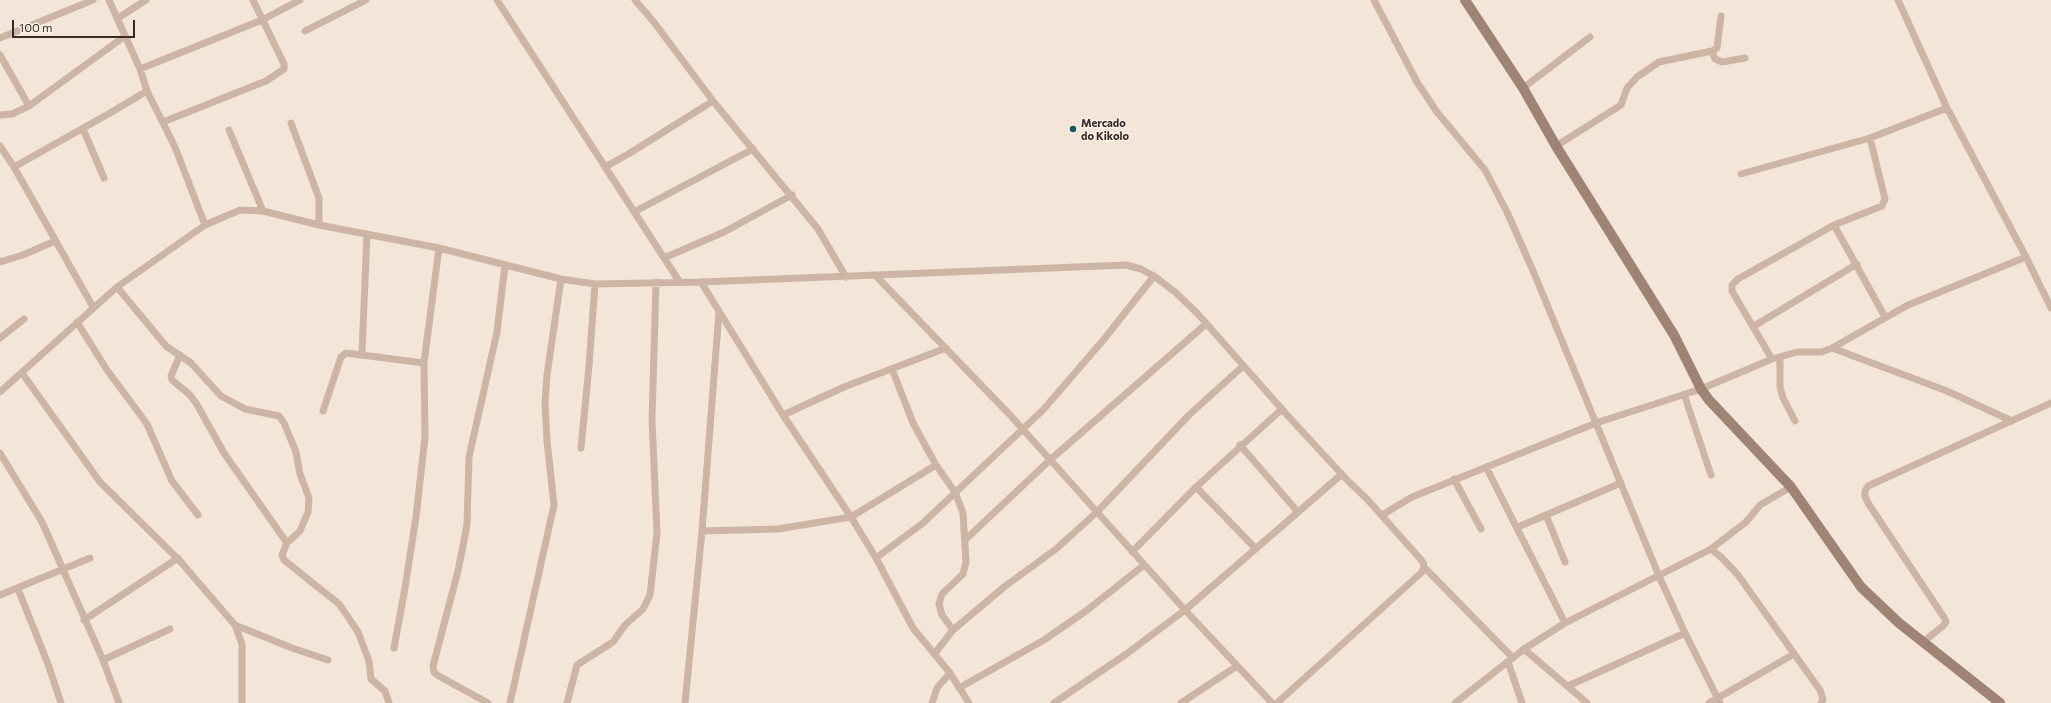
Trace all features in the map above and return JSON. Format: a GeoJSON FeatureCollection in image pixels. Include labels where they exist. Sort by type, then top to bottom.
{"type":"FeatureCollection","features":[{"type":"Feature","properties":{"kind":"street"},"geometry":{"type":"LineString","coordinates":[[0,38],[92,0]]}},
{"type":"Feature","properties":{"kind":"street"},"geometry":{"type":"LineString","coordinates":[[109,0],[140,69],[147,91],[186,172],[205,225]]}},
{"type":"Feature","properties":{"kind":"street"},"geometry":{"type":"LineString","coordinates":[[118,18],[146,0]]}},
{"type":"Feature","properties":{"kind":"street"},"geometry":{"type":"LineString","coordinates":[[163,122],[266,81],[284,69],[284,64],[252,0]]}},
{"type":"Feature","properties":{"kind":"street"},"geometry":{"type":"LineString","coordinates":[[140,69],[262,20],[300,0]]}},
{"type":"Feature","properties":{"kind":"street"},"geometry":{"type":"LineString","coordinates":[[305,31],[366,0]]}},
{"type":"Feature","properties":{"kind":"street"},"geometry":{"type":"LineString","coordinates":[[497,0],[679,281]]}},
{"type":"Feature","properties":{"kind":"street"},"geometry":{"type":"LineString","coordinates":[[635,0],[656,24],[713,101],[818,228],[846,277]]}},
{"type":"Feature","properties":{"kind":"street"},"geometry":{"type":"LineString","coordinates":[[1374,0],[1417,82],[1437,112],[1485,170],[1504,206],[1534,273],[1659,576],[1684,633],[1718,701]]}},
{"type":"Feature","properties":{"kind":"street"},"geometry":{"type":"LineString","coordinates":[[1465,0],[1523,88],[1556,146],[1674,335],[1701,389],[1720,413],[1791,487],[1861,587],[1899,623],[2000,703]]}},
{"type":"Feature","properties":{"kind":"street"},"geometry":{"type":"LineString","coordinates":[[1898,0],[1948,108],[2051,308]]}},
{"type":"Feature","properties":{"kind":"street"},"geometry":{"type":"LineString","coordinates":[[1556,146],[1622,105],[1627,88],[1637,77],[1659,62],[1712,52],[1717,48],[1721,16]]}},
{"type":"Feature","properties":{"kind":"street"},"geometry":{"type":"LineString","coordinates":[[0,115],[12,114],[29,106],[124,36]]}},
{"type":"Feature","properties":{"kind":"street"},"geometry":{"type":"LineString","coordinates":[[1523,88],[1590,37]]}},
{"type":"Feature","properties":{"kind":"street"},"geometry":{"type":"LineString","coordinates":[[1712,52],[1715,59],[1722,62],[1745,58]]}},
{"type":"Feature","properties":{"kind":"street"},"geometry":{"type":"LineString","coordinates":[[0,55],[29,106]]}},
{"type":"Feature","properties":{"kind":"street"},"geometry":{"type":"LineString","coordinates":[[14,167],[83,129],[147,91]]}},
{"type":"Feature","properties":{"kind":"street"},"geometry":{"type":"LineString","coordinates":[[605,167],[713,101]]}},
{"type":"Feature","properties":{"kind":"street"},"geometry":{"type":"LineString","coordinates":[[1741,174],[1870,138],[1948,108]]}},
{"type":"Feature","properties":{"kind":"street"},"geometry":{"type":"LineString","coordinates":[[291,123],[318,194],[320,207],[319,225]]}},
{"type":"Feature","properties":{"kind":"street"},"geometry":{"type":"LineString","coordinates":[[83,129],[104,178]]}},
{"type":"Feature","properties":{"kind":"street"},"geometry":{"type":"LineString","coordinates":[[229,130],[263,211]]}},
{"type":"Feature","properties":{"kind":"street"},"geometry":{"type":"LineString","coordinates":[[1772,359],[1754,326],[1732,291],[1732,285],[1738,279],[1834,225],[1882,206],[1885,198],[1870,138]]}},
{"type":"Feature","properties":{"kind":"street"},"geometry":{"type":"LineString","coordinates":[[1,149],[14,167],[93,308]]}},
{"type":"Feature","properties":{"kind":"street"},"geometry":{"type":"LineString","coordinates":[[634,212],[753,149]]}},
{"type":"Feature","properties":{"kind":"street"},"geometry":{"type":"LineString","coordinates":[[664,258],[724,232],[792,195]]}},
{"type":"Feature","properties":{"kind":"street"},"geometry":{"type":"LineString","coordinates":[[0,392],[117,287],[205,225],[240,210],[263,211],[319,225],[439,248],[561,279],[595,284],[876,276],[1126,265],[1142,269],[1175,292],[1206,324],[1342,474],[1382,515],[1423,562],[1424,567],[1511,660],[1522,703]]}},
{"type":"Feature","properties":{"kind":"street"},"geometry":{"type":"LineString","coordinates":[[1834,225],[1857,264],[1885,317]]}},
{"type":"Feature","properties":{"kind":"street"},"geometry":{"type":"LineString","coordinates":[[362,353],[367,234]]}},
{"type":"Feature","properties":{"kind":"street"},"geometry":{"type":"LineString","coordinates":[[0,262],[23,255],[55,241]]}},
{"type":"Feature","properties":{"kind":"street"},"geometry":{"type":"LineString","coordinates":[[394,648],[414,532],[425,438],[424,362],[439,248]]}},
{"type":"Feature","properties":{"kind":"street"},"geometry":{"type":"LineString","coordinates":[[1382,515],[1412,497],[1596,423],[1701,389],[1772,359],[1797,352],[1821,352],[1832,348],[1885,317],[2026,257]]}},
{"type":"Feature","properties":{"kind":"street"},"geometry":{"type":"LineString","coordinates":[[1754,326],[1857,264]]}},
{"type":"Feature","properties":{"kind":"street"},"geometry":{"type":"LineString","coordinates":[[488,703],[437,676],[434,672],[434,666],[458,571],[466,525],[469,457],[497,332],[506,265]]}},
{"type":"Feature","properties":{"kind":"street"},"geometry":{"type":"LineString","coordinates":[[876,276],[1022,429],[1132,552],[1272,703]]}},
{"type":"Feature","properties":{"kind":"street"},"geometry":{"type":"LineString","coordinates":[[876,558],[923,523],[1043,410],[1070,380],[1154,276]]}},
{"type":"Feature","properties":{"kind":"street"},"geometry":{"type":"LineString","coordinates":[[510,703],[554,505],[545,403],[547,374],[561,279]]}},
{"type":"Feature","properties":{"kind":"street"},"geometry":{"type":"LineString","coordinates":[[567,703],[577,665],[613,642],[625,625],[643,610],[650,594],[657,533],[652,420],[656,282]]}},
{"type":"Feature","properties":{"kind":"street"},"geometry":{"type":"LineString","coordinates":[[701,282],[783,415],[851,517],[876,558],[913,628],[950,673],[969,703]]}},
{"type":"Feature","properties":{"kind":"street"},"geometry":{"type":"LineString","coordinates":[[580,448],[589,366],[595,284]]}},
{"type":"Feature","properties":{"kind":"street"},"geometry":{"type":"LineString","coordinates":[[117,287],[166,346],[197,369],[225,399],[245,408],[279,416],[284,423],[296,452],[300,474],[309,498],[308,512],[300,531],[287,543],[282,555],[284,560],[339,604],[355,626],[368,661],[371,679],[385,691],[389,703]]}},
{"type":"Feature","properties":{"kind":"street"},"geometry":{"type":"LineString","coordinates":[[686,703],[702,531],[719,312]]}},
{"type":"Feature","properties":{"kind":"street"},"geometry":{"type":"LineString","coordinates":[[0,338],[24,319]]}},
{"type":"Feature","properties":{"kind":"street"},"geometry":{"type":"LineString","coordinates":[[77,322],[107,370],[147,424],[172,481],[198,515]]}},
{"type":"Feature","properties":{"kind":"street"},"geometry":{"type":"LineString","coordinates":[[966,539],[1050,460],[1206,324]]}},
{"type":"Feature","properties":{"kind":"street"},"geometry":{"type":"LineString","coordinates":[[783,415],[844,387],[946,348]]}},
{"type":"Feature","properties":{"kind":"street"},"geometry":{"type":"LineString","coordinates":[[1832,348],[1947,391],[2012,421]]}},
{"type":"Feature","properties":{"kind":"street"},"geometry":{"type":"LineString","coordinates":[[323,411],[341,358],[346,352],[424,362]]}},
{"type":"Feature","properties":{"kind":"street"},"geometry":{"type":"LineString","coordinates":[[180,355],[171,376],[172,380],[190,394],[224,453],[287,543]]}},
{"type":"Feature","properties":{"kind":"street"},"geometry":{"type":"LineString","coordinates":[[1780,357],[1782,393],[1795,421]]}},
{"type":"Feature","properties":{"kind":"street"},"geometry":{"type":"LineString","coordinates":[[935,654],[953,630],[1004,587],[1056,549],[1097,512],[1189,415],[1243,366]]}},
{"type":"Feature","properties":{"kind":"street"},"geometry":{"type":"LineString","coordinates":[[892,369],[908,412],[936,465],[955,492],[963,513],[966,539],[966,562],[962,574],[942,594],[939,604],[942,615],[953,630]]}},
{"type":"Feature","properties":{"kind":"street"},"geometry":{"type":"LineString","coordinates":[[22,373],[100,482],[178,558],[235,626],[242,644],[242,703]]}},
{"type":"Feature","properties":{"kind":"street"},"geometry":{"type":"LineString","coordinates":[[1684,394],[1711,475]]}},
{"type":"Feature","properties":{"kind":"street"},"geometry":{"type":"LineString","coordinates":[[1923,642],[1946,622],[1945,619],[1868,502],[1864,491],[1868,486],[2051,403]]}},
{"type":"Feature","properties":{"kind":"street"},"geometry":{"type":"LineString","coordinates":[[1132,552],[1240,445],[1282,409]]}},
{"type":"Feature","properties":{"kind":"street"},"geometry":{"type":"LineString","coordinates":[[1240,445],[1298,512]]}},
{"type":"Feature","properties":{"kind":"street"},"geometry":{"type":"LineString","coordinates":[[0,453],[2,465],[42,522],[62,571],[103,660],[119,703]]}},
{"type":"Feature","properties":{"kind":"street"},"geometry":{"type":"LineString","coordinates":[[702,531],[778,529],[851,517],[936,465]]}},
{"type":"Feature","properties":{"kind":"street"},"geometry":{"type":"LineString","coordinates":[[1486,466],[1518,527],[1564,623]]}},
{"type":"Feature","properties":{"kind":"street"},"geometry":{"type":"LineString","coordinates":[[1054,703],[1125,655],[1185,610],[1342,474]]}},
{"type":"Feature","properties":{"kind":"street"},"geometry":{"type":"LineString","coordinates":[[1454,480],[1481,529]]}},
{"type":"Feature","properties":{"kind":"street"},"geometry":{"type":"LineString","coordinates":[[1518,527],[1621,483]]}},
{"type":"Feature","properties":{"kind":"street"},"geometry":{"type":"LineString","coordinates":[[1196,487],[1256,548]]}},
{"type":"Feature","properties":{"kind":"street"},"geometry":{"type":"LineString","coordinates":[[1455,703],[1524,649],[1564,623],[1711,549],[1746,522],[1760,505],[1791,487]]}},
{"type":"Feature","properties":{"kind":"street"},"geometry":{"type":"LineString","coordinates":[[1546,515],[1565,562]]}},
{"type":"Feature","properties":{"kind":"street"},"geometry":{"type":"LineString","coordinates":[[1711,549],[1722,558],[1738,576],[1820,690],[1823,699],[1821,703]]}},
{"type":"Feature","properties":{"kind":"street"},"geometry":{"type":"LineString","coordinates":[[0,596],[90,558]]}},
{"type":"Feature","properties":{"kind":"street"},"geometry":{"type":"LineString","coordinates":[[84,620],[178,558]]}},
{"type":"Feature","properties":{"kind":"street"},"geometry":{"type":"LineString","coordinates":[[959,688],[1054,634],[1144,565]]}},
{"type":"Feature","properties":{"kind":"street"},"geometry":{"type":"LineString","coordinates":[[1277,703],[1422,572],[1424,567]]}},
{"type":"Feature","properties":{"kind":"street"},"geometry":{"type":"LineString","coordinates":[[18,589],[48,664],[61,703]]}},
{"type":"Feature","properties":{"kind":"street"},"geometry":{"type":"LineString","coordinates":[[235,626],[328,660]]}},
{"type":"Feature","properties":{"kind":"street"},"geometry":{"type":"LineString","coordinates":[[103,660],[170,629]]}},
{"type":"Feature","properties":{"kind":"street"},"geometry":{"type":"LineString","coordinates":[[1568,686],[1684,633]]}},
{"type":"Feature","properties":{"kind":"street"},"geometry":{"type":"LineString","coordinates":[[1524,649],[1587,703]]}},
{"type":"Feature","properties":{"kind":"street"},"geometry":{"type":"LineString","coordinates":[[1709,703],[1718,701],[1794,654]]}},
{"type":"Feature","properties":{"kind":"street"},"geometry":{"type":"LineString","coordinates":[[1181,703],[1237,666]]}},
{"type":"Feature","properties":{"kind":"street"},"geometry":{"type":"LineString","coordinates":[[932,703],[937,688],[950,673]]}},
{"type":"Feature","properties":{"kind":"place","name":"Mercado do Kikolo"},"geometry":{"type":"Point","coordinates":[1073,129]}}]}
